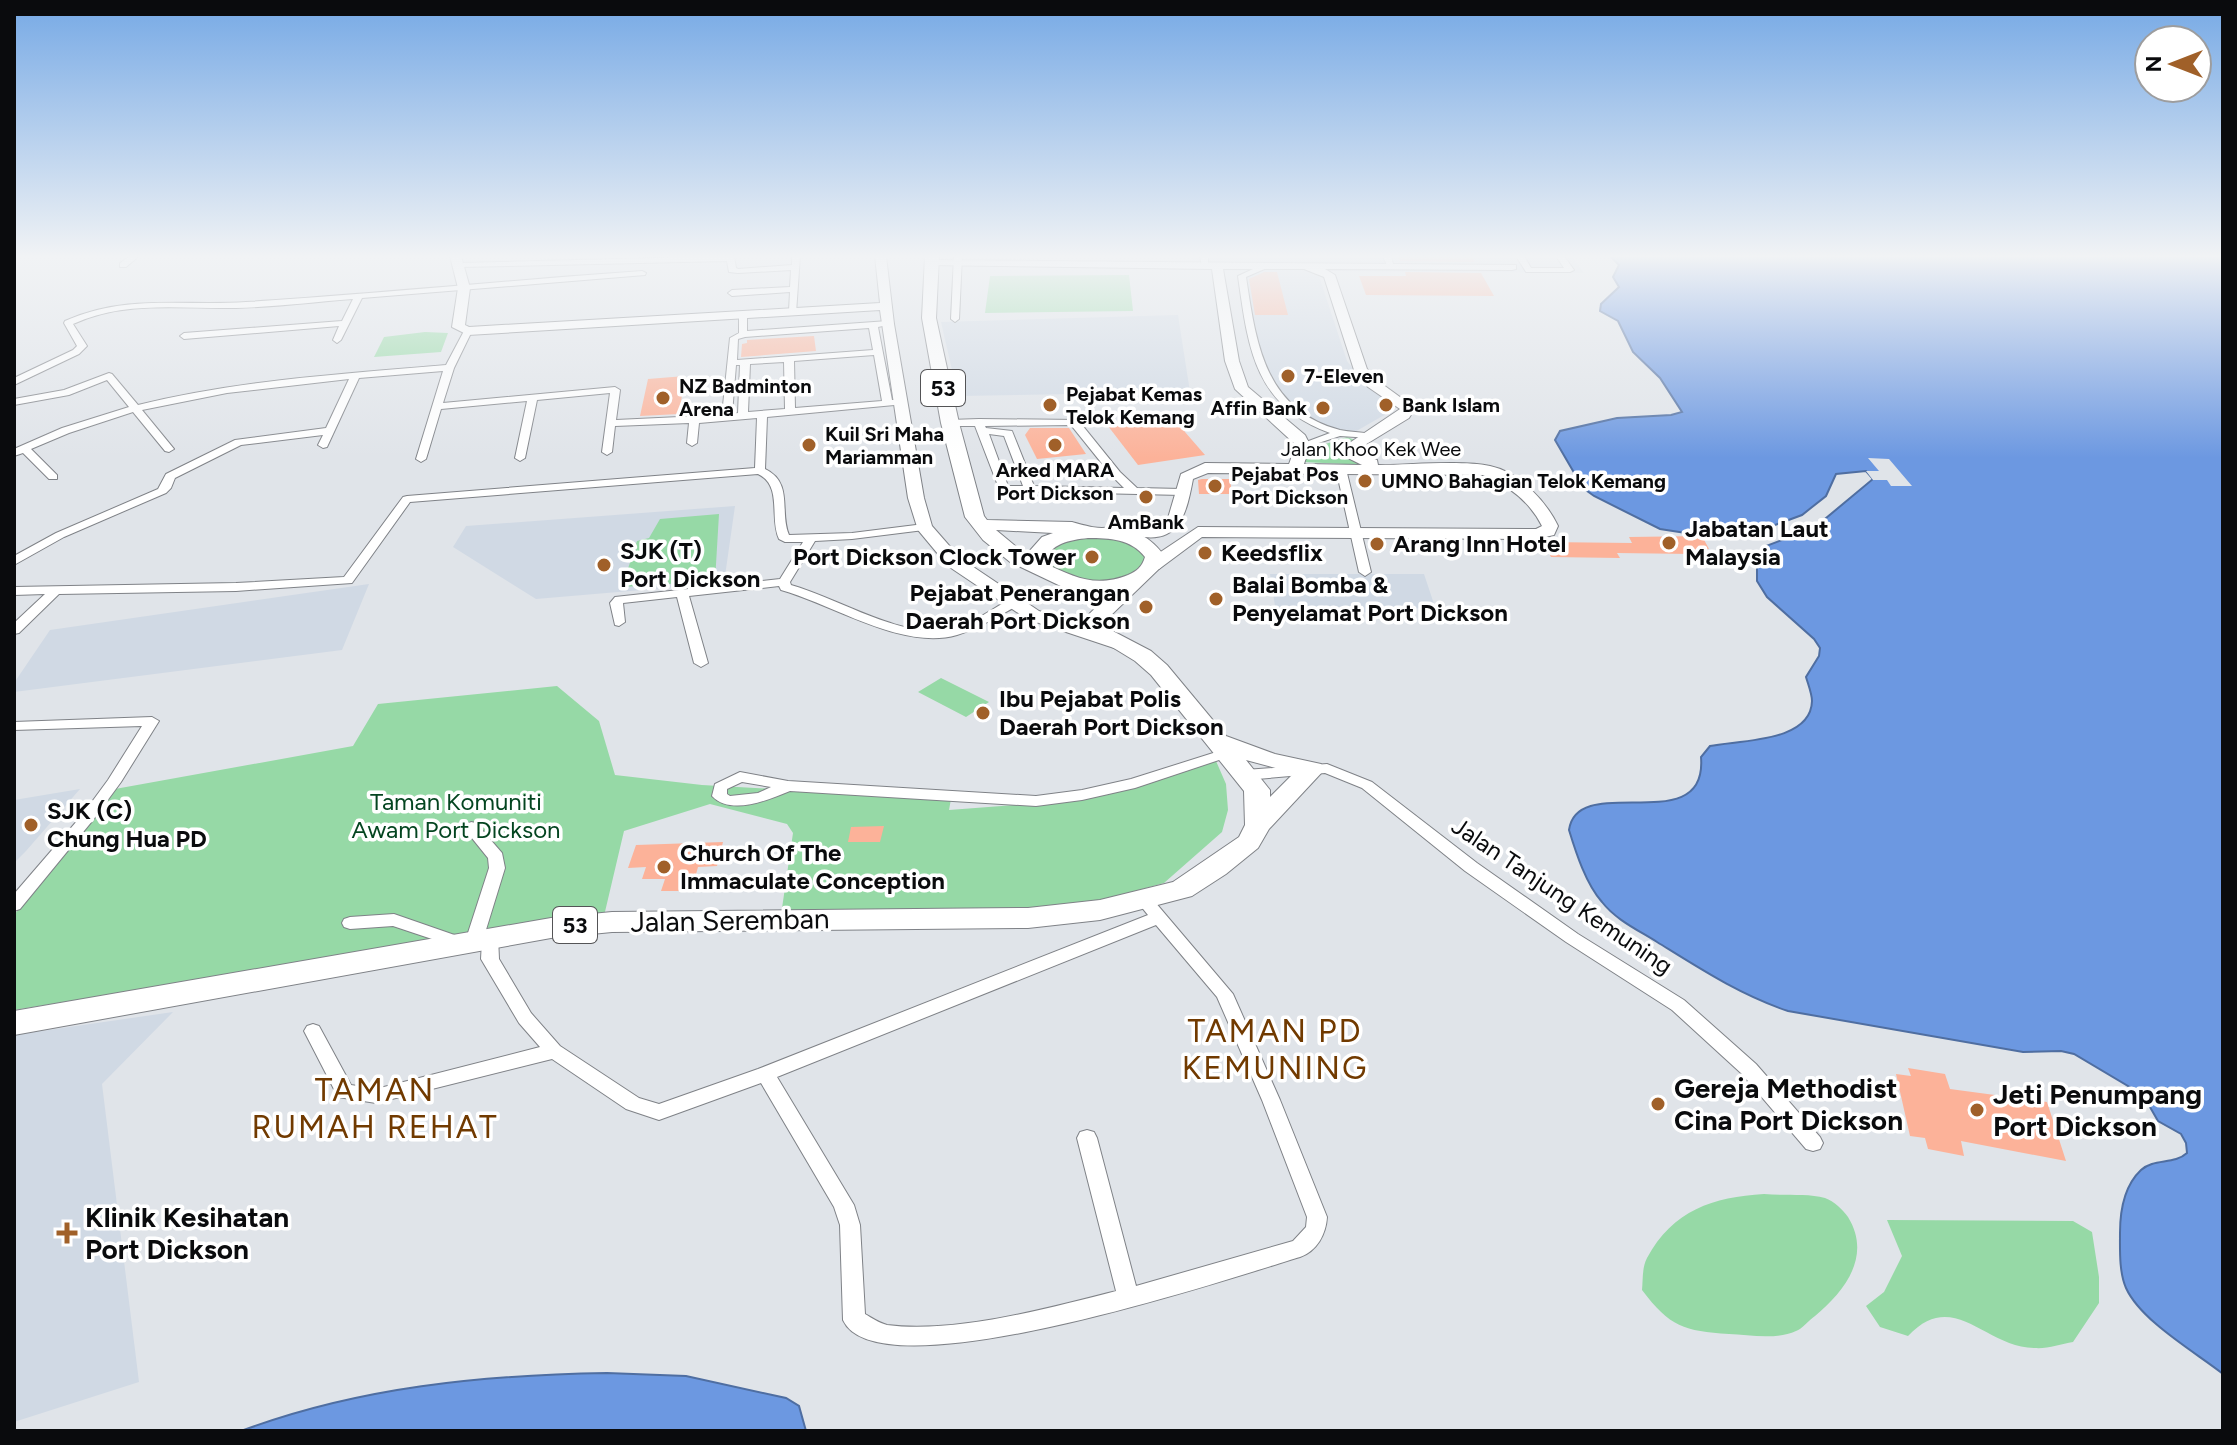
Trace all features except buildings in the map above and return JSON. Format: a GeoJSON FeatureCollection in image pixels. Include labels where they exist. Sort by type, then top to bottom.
{"type":"FeatureCollection","features":[{"type":"Feature","properties":{"kind":"main road","name":"53"},"geometry":{"type":"LineString","coordinates":[[930,323],[950,423],[975,517],[1017,558],[1033,565]]}},
{"type":"Feature","properties":{"kind":"main road"},"geometry":{"type":"LineString","coordinates":[[975,517],[1018,530],[1118,533],[1148,546],[1155,557],[1148,570],[1100,615]]}},
{"type":"Feature","properties":{"kind":"main road"},"geometry":{"type":"LineString","coordinates":[[994,524],[1162,528]]}},
{"type":"Feature","properties":{"kind":"main road"},"geometry":{"type":"LineString","coordinates":[[1082,532],[1041,546],[1033,558],[1033,565],[1097,596],[1100,634],[1143,656],[1159,670],[1224,747],[1257,790],[1258,825]]}},
{"type":"Feature","properties":{"kind":"main road"},"geometry":{"type":"LineString","coordinates":[[1076,586],[1098,589],[1118,586],[1148,570]]}},
{"type":"Feature","properties":{"kind":"main road"},"geometry":{"type":"LineString","coordinates":[[1224,747],[1312,769]]}},
{"type":"Feature","properties":{"kind":"main road","name":"Jalan Seremban"},"geometry":{"type":"LineString","coordinates":[[14,1023],[202,992],[475,940],[612,922],[1028,918],[1155,902],[1216,868],[1249,842],[1258,825],[1312,769]]}},
{"type":"Feature","properties":{"kind":"main road","name":"Jalan Seremban"},"geometry":{"type":"LineString","coordinates":[[1155,902],[1226,843],[1240,826],[1245,775]]}},
{"type":"Feature","properties":{"kind":"street"},"geometry":{"type":"LineString","coordinates":[[14,382],[76,352],[82,346],[68,323]]}},
{"type":"Feature","properties":{"kind":"street"},"geometry":{"type":"LineString","coordinates":[[184,336],[341,323]]}},
{"type":"Feature","properties":{"kind":"street"},"geometry":{"type":"LineString","coordinates":[[337,340],[346,323]]}},
{"type":"Feature","properties":{"kind":"street"},"geometry":{"type":"LineString","coordinates":[[459,323],[458,327],[468,331],[598,323]]}},
{"type":"Feature","properties":{"kind":"street"},"geometry":{"type":"LineString","coordinates":[[743,323],[743,334]]}},
{"type":"Feature","properties":{"kind":"street"},"geometry":{"type":"LineString","coordinates":[[1224,323],[1242,389],[1293,430],[1303,445]]}},
{"type":"Feature","properties":{"kind":"street"},"geometry":{"type":"LineString","coordinates":[[1250,323],[1257,360],[1274,395],[1336,435]]}},
{"type":"Feature","properties":{"kind":"street"},"geometry":{"type":"LineString","coordinates":[[1345,323],[1361,370],[1373,384],[1408,408],[1404,415],[1346,448],[1344,453],[1391,470]]}},
{"type":"Feature","properties":{"kind":"street"},"geometry":{"type":"LineString","coordinates":[[727,417],[734,338],[743,334],[880,324]]}},
{"type":"Feature","properties":{"kind":"street"},"geometry":{"type":"LineString","coordinates":[[880,324],[877,352],[895,403]]}},
{"type":"Feature","properties":{"kind":"street"},"geometry":{"type":"LineString","coordinates":[[880,324],[924,527],[954,562],[1033,615],[1122,645]]}},
{"type":"Feature","properties":{"kind":"street"},"geometry":{"type":"LineString","coordinates":[[822,328],[824,356]]}},
{"type":"Feature","properties":{"kind":"street"},"geometry":{"type":"LineString","coordinates":[[421,459],[449,368],[468,331]]}},
{"type":"Feature","properties":{"kind":"street"},"geometry":{"type":"LineString","coordinates":[[731,363],[877,352]]}},
{"type":"Feature","properties":{"kind":"street"},"geometry":{"type":"LineString","coordinates":[[789,359],[790,412]]}},
{"type":"Feature","properties":{"kind":"street"},"geometry":{"type":"LineString","coordinates":[[1232,361],[1257,360]]}},
{"type":"Feature","properties":{"kind":"street"},"geometry":{"type":"LineString","coordinates":[[743,415],[745,362]]}},
{"type":"Feature","properties":{"kind":"street"},"geometry":{"type":"LineString","coordinates":[[17,451],[59,430],[219,389],[449,368]]}},
{"type":"Feature","properties":{"kind":"street"},"geometry":{"type":"LineString","coordinates":[[14,402],[66,393],[109,376],[169,449]]}},
{"type":"Feature","properties":{"kind":"street"},"geometry":{"type":"LineString","coordinates":[[323,445],[355,376]]}},
{"type":"Feature","properties":{"kind":"street"},"geometry":{"type":"LineString","coordinates":[[438,406],[615,390],[607,452]]}},
{"type":"Feature","properties":{"kind":"street"},"geometry":{"type":"LineString","coordinates":[[520,458],[533,397]]}},
{"type":"Feature","properties":{"kind":"street"},"geometry":{"type":"LineString","coordinates":[[611,423],[694,420],[895,403]]}},
{"type":"Feature","properties":{"kind":"street"},"geometry":{"type":"LineString","coordinates":[[760,471],[762,414]]}},
{"type":"Feature","properties":{"kind":"street"},"geometry":{"type":"LineString","coordinates":[[692,443],[694,420]]}},
{"type":"Feature","properties":{"kind":"street"},"geometry":{"type":"LineString","coordinates":[[981,427],[1008,421],[1074,422],[1116,474],[1135,492]]}},
{"type":"Feature","properties":{"kind":"street"},"geometry":{"type":"LineString","coordinates":[[950,423],[1008,433],[1030,490]]}},
{"type":"Feature","properties":{"kind":"street"},"geometry":{"type":"LineString","coordinates":[[981,427],[1004,489],[1182,492],[1182,510],[1189,525],[1198,532],[1356,533]]}},
{"type":"Feature","properties":{"kind":"street"},"geometry":{"type":"LineString","coordinates":[[14,561],[60,535],[162,491],[176,471],[232,444],[329,431]]}},
{"type":"Feature","properties":{"kind":"street"},"geometry":{"type":"LineString","coordinates":[[1303,445],[1336,435],[1367,436]]}},
{"type":"Feature","properties":{"kind":"street"},"geometry":{"type":"LineString","coordinates":[[1295,469],[1303,445]]}},
{"type":"Feature","properties":{"kind":"street"},"geometry":{"type":"LineString","coordinates":[[17,451],[27,451],[53,477]]}},
{"type":"Feature","properties":{"kind":"street","name":"Jalan Khoo Kek Wee"},"geometry":{"type":"LineString","coordinates":[[1182,492],[1189,473],[1205,468],[1488,470],[1522,492],[1546,516],[1550,526],[1548,532],[1536,534],[1356,533]]}},
{"type":"Feature","properties":{"kind":"street"},"geometry":{"type":"LineString","coordinates":[[1341,469],[1365,572]]}},
{"type":"Feature","properties":{"kind":"street"},"geometry":{"type":"LineString","coordinates":[[14,591],[342,581],[353,578],[382,530],[407,499],[760,471],[775,478],[778,485],[781,534],[785,539],[924,527]]}},
{"type":"Feature","properties":{"kind":"street"},"geometry":{"type":"LineString","coordinates":[[1118,533],[1144,533],[1162,528],[1176,520],[1182,510]]}},
{"type":"Feature","properties":{"kind":"street"},"geometry":{"type":"LineString","coordinates":[[1148,570],[1198,532]]}},
{"type":"Feature","properties":{"kind":"street"},"geometry":{"type":"LineString","coordinates":[[784,582],[810,539]]}},
{"type":"Feature","properties":{"kind":"street"},"geometry":{"type":"LineString","coordinates":[[784,582],[785,587],[884,623],[929,633],[947,634],[1013,603],[1072,621],[1085,622],[1100,615]]}},
{"type":"Feature","properties":{"kind":"street"},"geometry":{"type":"LineString","coordinates":[[619,622],[616,603],[619,600],[784,582]]}},
{"type":"Feature","properties":{"kind":"street"},"geometry":{"type":"LineString","coordinates":[[14,630],[56,590]]}},
{"type":"Feature","properties":{"kind":"street"},"geometry":{"type":"LineString","coordinates":[[683,595],[701,663]]}},
{"type":"Feature","properties":{"kind":"street"},"geometry":{"type":"LineString","coordinates":[[14,726],[152,721],[96,807],[14,905]]}},
{"type":"Feature","properties":{"kind":"street"},"geometry":{"type":"LineString","coordinates":[[788,786],[1036,801],[1135,783],[1224,747]]}},
{"type":"Feature","properties":{"kind":"street","name":"Jalan Tanjung Kemuning"},"geometry":{"type":"LineString","coordinates":[[1245,775],[1312,769],[1342,772],[1367,785],[1484,876],[1572,938],[1678,1005],[1749,1069],[1813,1143]]}},
{"type":"Feature","properties":{"kind":"street"},"geometry":{"type":"LineString","coordinates":[[471,827],[496,857],[497,875],[475,940]]}},
{"type":"Feature","properties":{"kind":"street"},"geometry":{"type":"LineString","coordinates":[[350,923],[394,920],[475,940],[525,1018],[554,1051],[633,1104],[659,1112],[765,1074],[1155,902],[1224,994],[1312,1202],[1316,1230],[1300,1248],[1128,1298],[1016,1325],[907,1340],[871,1333],[854,1320],[850,1225],[844,1205],[765,1074]]}},
{"type":"Feature","properties":{"kind":"street"},"geometry":{"type":"LineString","coordinates":[[313,1031],[345,1092],[360,1095],[376,1096],[554,1051]]}},
{"type":"Feature","properties":{"kind":"street"},"geometry":{"type":"LineString","coordinates":[[1087,1138],[1128,1298]]}},
{"type":"Feature","properties":{"kind":"shaded area"},"geometry":{"type":"Polygon","coordinates":[[[941,323],[1179,323],[1190,392],[958,396],[941,323]]]}},
{"type":"Feature","properties":{"kind":"shaded area"},"geometry":{"type":"Polygon","coordinates":[[[1253,323],[1335,323],[1347,361],[1367,386],[1392,402],[1393,410],[1353,433],[1340,433],[1298,410],[1278,393],[1259,360],[1253,323]]]}},
{"type":"Feature","properties":{"kind":"shaded area","name":"SJK (T) Port Dickson"},"geometry":{"type":"Polygon","coordinates":[[[735,506],[724,583],[536,599],[453,547],[466,526],[735,506]]]}},
{"type":"Feature","properties":{"kind":"shaded area"},"geometry":{"type":"Polygon","coordinates":[[[1270,574],[1424,574],[1434,604],[1422,608],[1277,619],[1270,574]]]}},
{"type":"Feature","properties":{"kind":"shaded area"},"geometry":{"type":"Polygon","coordinates":[[[369,584],[342,650],[14,692],[14,683],[50,630],[369,584]]]}},
{"type":"Feature","properties":{"kind":"shaded area","name":"SJK (C) Chung Hua PD"},"geometry":{"type":"Polygon","coordinates":[[[80,789],[26,851],[14,863],[14,800],[80,789]]]}},
{"type":"Feature","properties":{"kind":"shaded area","name":"Klinik Kesihatan Port Dickson"},"geometry":{"type":"Polygon","coordinates":[[[173,1012],[102,1084],[139,1382],[14,1422],[14,1035],[173,1012]]]}},
{"type":"Feature","properties":{"kind":"green space"},"geometry":{"type":"Polygon","coordinates":[[[425,332],[448,333],[441,352],[374,357],[384,337],[425,332]]]}},
{"type":"Feature","properties":{"kind":"green space"},"geometry":{"type":"Polygon","coordinates":[[[1347,437],[1355,440],[1341,449],[1341,456],[1366,465],[1303,462],[1313,448],[1347,437]]]}},
{"type":"Feature","properties":{"kind":"green space"},"geometry":{"type":"Polygon","coordinates":[[[719,514],[715,581],[622,587],[637,541],[649,538],[660,519],[719,514]]]}},
{"type":"Feature","properties":{"kind":"green space"},"geometry":{"type":"Polygon","coordinates":[[[1079,536],[1125,539],[1144,550],[1146,561],[1125,579],[1089,585],[1043,563],[1049,546],[1079,536]]]}},
{"type":"Feature","properties":{"kind":"green space"},"geometry":{"type":"Polygon","coordinates":[[[941,678],[989,702],[966,717],[918,692],[941,678]]]}},
{"type":"Feature","properties":{"kind":"green space","name":"Taman Komuniti Awam Port Dickson"},"geometry":{"type":"Polygon","coordinates":[[[557,686],[599,721],[615,775],[702,785],[951,799],[949,810],[1066,801],[1216,761],[1226,784],[1228,810],[1222,832],[1164,883],[1103,900],[1019,912],[781,915],[793,833],[787,824],[710,804],[624,831],[604,916],[14,1010],[14,915],[115,789],[353,746],[378,704],[557,686]]]}},
{"type":"Feature","properties":{"kind":"green space"},"geometry":{"type":"Polygon","coordinates":[[[1764,1194],[1825,1198],[1835,1203],[1848,1217],[1855,1231],[1856,1259],[1852,1272],[1836,1295],[1801,1328],[1772,1336],[1689,1329],[1661,1312],[1642,1290],[1643,1269],[1657,1242],[1669,1228],[1682,1217],[1711,1203],[1764,1194]]]}},
{"type":"Feature","properties":{"kind":"green space"},"geometry":{"type":"Polygon","coordinates":[[[1887,1220],[2073,1221],[2092,1232],[2099,1277],[2099,1303],[2073,1342],[2044,1348],[2017,1345],[1955,1318],[1940,1317],[1925,1322],[1908,1336],[1880,1327],[1866,1306],[1884,1292],[1902,1256],[1887,1220]]]}},
{"type":"Feature","properties":{"kind":"water"},"geometry":{"type":"Polygon","coordinates":[[[1619,323],[2223,323],[2223,1374],[2156,1324],[2133,1300],[2124,1282],[2120,1261],[2120,1224],[2124,1199],[2131,1183],[2146,1166],[2187,1153],[2181,1134],[2158,1121],[2143,1095],[2074,1054],[2061,1051],[2023,1052],[1788,1011],[1770,1005],[1720,980],[1628,924],[1596,895],[1578,858],[1569,830],[1577,813],[1594,805],[1664,801],[1684,795],[1698,782],[1701,757],[1710,746],[1787,732],[1800,725],[1808,715],[1812,698],[1806,677],[1819,656],[1820,648],[1767,597],[1757,581],[1757,557],[1766,546],[1814,528],[1873,479],[1866,471],[1836,474],[1826,496],[1802,515],[1748,535],[1718,538],[1660,529],[1594,496],[1583,488],[1555,440],[1560,431],[1617,418],[1682,412],[1660,378],[1633,352],[1619,323]]]}},
{"type":"Feature","properties":{"kind":"water"},"geometry":{"type":"Polygon","coordinates":[[[607,1373],[686,1376],[786,1398],[799,1406],[806,1431],[241,1431],[330,1404],[421,1386],[514,1377],[607,1373]]]}},
{"type":"Feature","properties":{"kind":"pier"},"geometry":{"type":"Polygon","coordinates":[[[1868,458],[1889,459],[1912,486],[1891,486],[1887,480],[1873,480],[1866,471],[1879,471],[1868,458]]]}},
{"type":"Feature","properties":{"kind":"place","name":"7-Eleven"},"geometry":{"type":"Point","coordinates":[1288,376]}},
{"type":"Feature","properties":{"kind":"place","name":"NZ Badminton Arena"},"geometry":{"type":"Point","coordinates":[663,398]}},
{"type":"Feature","properties":{"kind":"place","name":"Pejabat Kemas Telok Kemang"},"geometry":{"type":"Point","coordinates":[1050,405]}},
{"type":"Feature","properties":{"kind":"place","name":"Bank Islam"},"geometry":{"type":"Point","coordinates":[1386,405]}},
{"type":"Feature","properties":{"kind":"place","name":"Affin Bank"},"geometry":{"type":"Point","coordinates":[1323,408]}},
{"type":"Feature","properties":{"kind":"place","name":"Kuil Sri Maha Mariamman"},"geometry":{"type":"Point","coordinates":[809,445]}},
{"type":"Feature","properties":{"kind":"place","name":"Arked MARA Port Dickson"},"geometry":{"type":"Point","coordinates":[1055,445]}},
{"type":"Feature","properties":{"kind":"place","name":"UMNO Bahagian Telok Kemang"},"geometry":{"type":"Point","coordinates":[1365,481]}},
{"type":"Feature","properties":{"kind":"place","name":"Pejabat Pos Port Dickson"},"geometry":{"type":"Point","coordinates":[1215,486]}},
{"type":"Feature","properties":{"kind":"place","name":"AmBank"},"geometry":{"type":"Point","coordinates":[1146,497]}},
{"type":"Feature","properties":{"kind":"place","name":"Jabatan Laut Malaysia"},"geometry":{"type":"Point","coordinates":[1669,543]}},
{"type":"Feature","properties":{"kind":"place","name":"Arang Inn Hotel"},"geometry":{"type":"Point","coordinates":[1377,544]}},
{"type":"Feature","properties":{"kind":"place","name":"Keedsflix"},"geometry":{"type":"Point","coordinates":[1205,553]}},
{"type":"Feature","properties":{"kind":"place","name":"Port Dickson Clock Tower"},"geometry":{"type":"Point","coordinates":[1092,557]}},
{"type":"Feature","properties":{"kind":"place","name":"SJK (T) Port Dickson"},"geometry":{"type":"Point","coordinates":[604,565]}},
{"type":"Feature","properties":{"kind":"place","name":"Balai Bomba & Penyelamat Port Dickson"},"geometry":{"type":"Point","coordinates":[1216,599]}},
{"type":"Feature","properties":{"kind":"place","name":"Pejabat Penerangan Daerah Port Dickson"},"geometry":{"type":"Point","coordinates":[1146,607]}},
{"type":"Feature","properties":{"kind":"place","name":"Ibu Pejabat Polis Daerah Port Dickson"},"geometry":{"type":"Point","coordinates":[983,713]}},
{"type":"Feature","properties":{"kind":"place","name":"SJK (C) Chung Hua PD"},"geometry":{"type":"Point","coordinates":[31,825]}},
{"type":"Feature","properties":{"kind":"place","name":"Church Of The Immaculate Conception"},"geometry":{"type":"Point","coordinates":[664,867]}},
{"type":"Feature","properties":{"kind":"place","name":"Gereja Methodist Cina Port Dickson"},"geometry":{"type":"Point","coordinates":[1658,1104]}},
{"type":"Feature","properties":{"kind":"place","name":"Jeti Penumpang Port Dickson"},"geometry":{"type":"Point","coordinates":[1977,1110]}},
{"type":"Feature","properties":{"kind":"place","name":"Klinik Kesihatan Port Dickson"},"geometry":{"type":"Point","coordinates":[67,1233]}},
{"type":"Feature","properties":{"kind":"district","name":"TAMAN PD KEMUNING"},"geometry":{"type":"Point","coordinates":[1275,1050]}},
{"type":"Feature","properties":{"kind":"district","name":"TAMAN RUMAH REHAT"},"geometry":{"type":"Point","coordinates":[375,1108]}}]}
